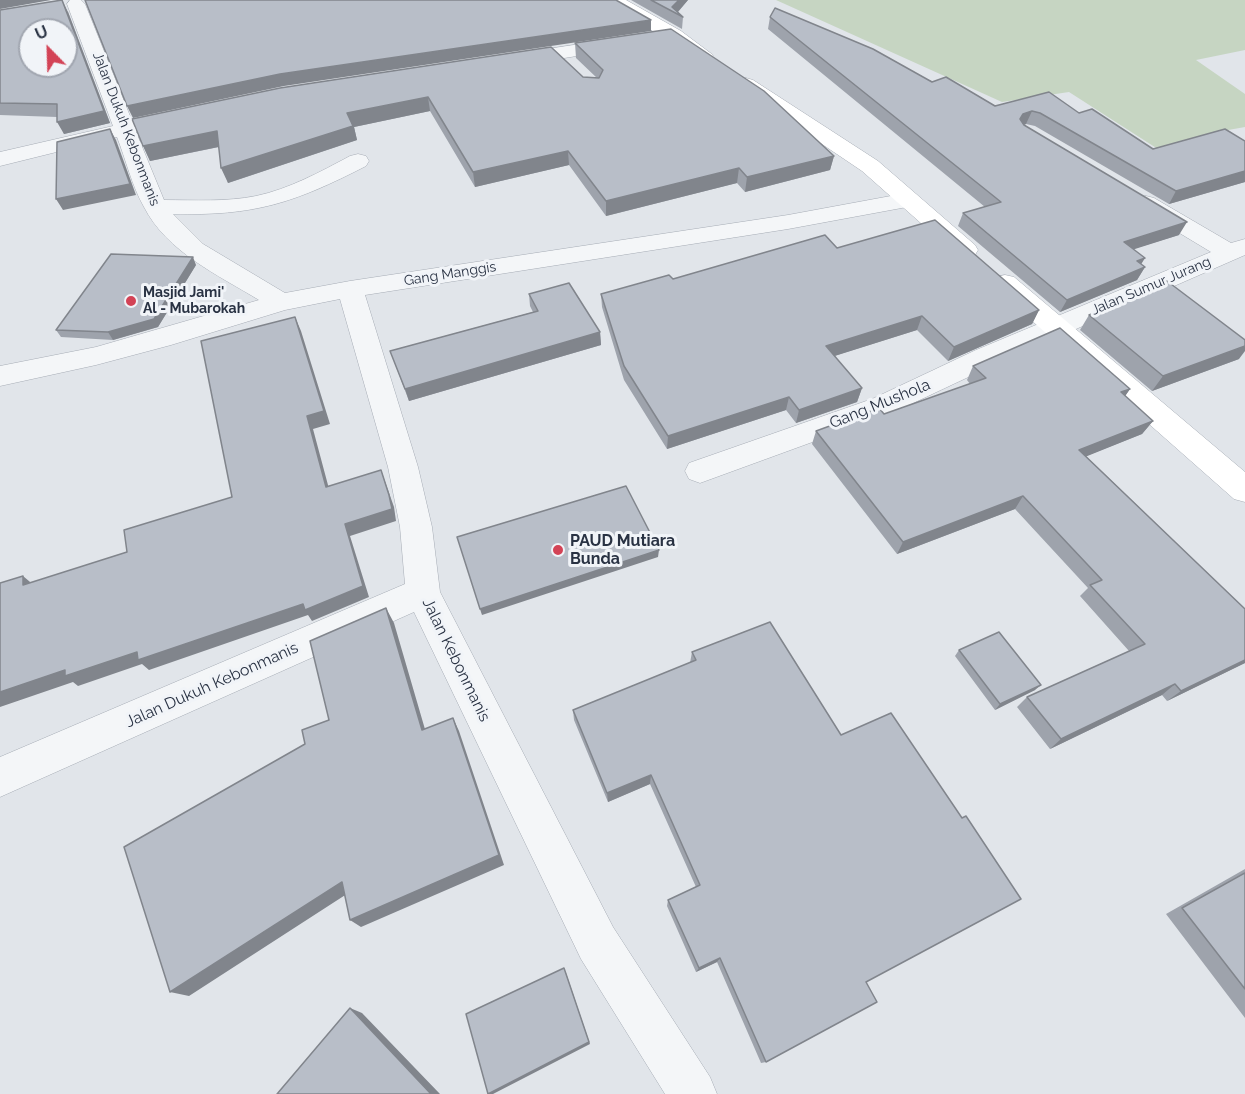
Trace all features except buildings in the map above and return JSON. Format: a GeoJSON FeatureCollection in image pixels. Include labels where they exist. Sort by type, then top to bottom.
{"type":"FeatureCollection","features":[{"type":"Feature","properties":{"kind":"main road"},"geometry":{"type":"LineString","coordinates":[[613,0],[656,38],[870,166],[1245,490]]}},
{"type":"Feature","properties":{"kind":"street","name":"Jalan Dukuh Kebonmanis"},"geometry":{"type":"LineString","coordinates":[[79,3],[123,129],[155,207],[173,230],[194,249],[281,302]]}},
{"type":"Feature","properties":{"kind":"street"},"geometry":{"type":"LineString","coordinates":[[501,61],[656,38]]}},
{"type":"Feature","properties":{"kind":"street"},"geometry":{"type":"LineString","coordinates":[[558,54],[575,70]]}},
{"type":"Feature","properties":{"kind":"street"},"geometry":{"type":"LineString","coordinates":[[0,159],[203,111]]}},
{"type":"Feature","properties":{"kind":"street"},"geometry":{"type":"LineString","coordinates":[[155,207],[223,207],[260,202],[304,188],[358,161]]}},
{"type":"Feature","properties":{"kind":"street"},"geometry":{"type":"LineString","coordinates":[[1128,193],[1237,249]]}},
{"type":"Feature","properties":{"kind":"street","name":"Gang Manggis"},"geometry":{"type":"LineString","coordinates":[[0,376],[96,356],[161,339],[281,302],[350,289],[788,222],[907,200]]}},
{"type":"Feature","properties":{"kind":"street","name":"Jalan Sumur Jurang"},"geometry":{"type":"LineString","coordinates":[[1056,327],[1237,249]]}},
{"type":"Feature","properties":{"kind":"street","name":"Jalan Kebonmanis"},"geometry":{"type":"LineString","coordinates":[[350,289],[403,467],[416,527],[423,592],[597,943],[693,1094]]}},
{"type":"Feature","properties":{"kind":"street","name":"Gang Mushola"},"geometry":{"type":"LineString","coordinates":[[700,471],[882,406],[1056,327]]}},
{"type":"Feature","properties":{"kind":"street","name":"Jalan Dukuh Kebonmanis"},"geometry":{"type":"LineString","coordinates":[[0,777],[423,592]]}},
{"type":"Feature","properties":{"kind":"green space"},"geometry":{"type":"Polygon","coordinates":[[[776,0],[1245,0],[1245,50],[1196,60],[1245,94],[1245,127],[1217,132],[1161,151],[1069,92],[1002,102],[776,0]]]}},
{"type":"Feature","properties":{"kind":"place","name":"Masjid Jami' Al - Mubarokah"},"geometry":{"type":"Point","coordinates":[131,301]}},
{"type":"Feature","properties":{"kind":"place","name":"PAUD Mutiara Bunda"},"geometry":{"type":"Point","coordinates":[558,550]}}]}
